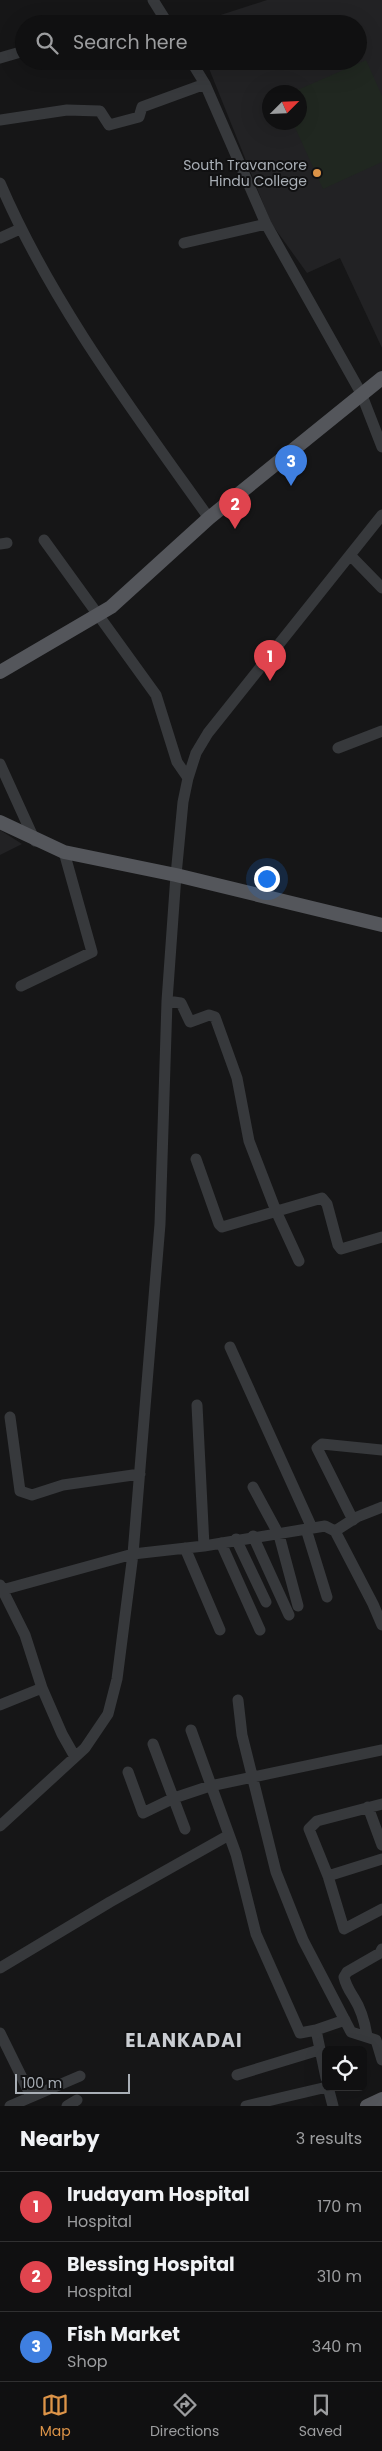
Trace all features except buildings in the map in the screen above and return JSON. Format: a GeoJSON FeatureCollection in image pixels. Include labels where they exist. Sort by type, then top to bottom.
{"type":"FeatureCollection","features":[{"type":"Feature","properties":{"kind":"main road"},"geometry":{"type":"LineString","coordinates":[[0,672],[111,607],[209,518],[361,393],[382,378]]}},
{"type":"Feature","properties":{"kind":"main road"},"geometry":{"type":"LineString","coordinates":[[0,822],[35,841],[64,852],[176,875],[382,925]]}},
{"type":"Feature","properties":{"kind":"main road"},"geometry":{"type":"LineString","coordinates":[[367,2106],[382,2099]]}},
{"type":"Feature","properties":{"kind":"street"},"geometry":{"type":"LineString","coordinates":[[153,0],[162,15]]}},
{"type":"Feature","properties":{"kind":"street"},"geometry":{"type":"LineString","coordinates":[[0,58],[15,54]]}},
{"type":"Feature","properties":{"kind":"street"},"geometry":{"type":"LineString","coordinates":[[196,70],[205,84],[266,224],[361,393],[382,447]]}},
{"type":"Feature","properties":{"kind":"street"},"geometry":{"type":"LineString","coordinates":[[0,120],[67,110],[100,112],[109,125],[139,117],[142,107],[205,84]]}},
{"type":"Feature","properties":{"kind":"street"},"geometry":{"type":"LineString","coordinates":[[0,183],[20,230],[109,377],[209,518]]}},
{"type":"Feature","properties":{"kind":"street"},"geometry":{"type":"LineString","coordinates":[[184,243],[266,224]]}},
{"type":"Feature","properties":{"kind":"street"},"geometry":{"type":"LineString","coordinates":[[0,238],[20,230]]}},
{"type":"Feature","properties":{"kind":"street"},"geometry":{"type":"LineString","coordinates":[[0,1826],[76,1757],[100,1727],[113,1696],[120,1659],[133,1554],[160,1224],[167,1001],[176,875],[183,802],[188,778],[196,753],[208,733],[382,515]]}},
{"type":"Feature","properties":{"kind":"street"},"geometry":{"type":"LineString","coordinates":[[44,540],[156,695],[177,762],[188,778]]}},
{"type":"Feature","properties":{"kind":"street"},"geometry":{"type":"LineString","coordinates":[[350,555],[382,588]]}},
{"type":"Feature","properties":{"kind":"street"},"geometry":{"type":"LineString","coordinates":[[338,748],[382,731]]}},
{"type":"Feature","properties":{"kind":"street"},"geometry":{"type":"LineString","coordinates":[[0,764],[35,841]]}},
{"type":"Feature","properties":{"kind":"street"},"geometry":{"type":"LineString","coordinates":[[21,986],[92,952],[64,852]]}},
{"type":"Feature","properties":{"kind":"street"},"geometry":{"type":"LineString","coordinates":[[167,1001],[181,1003],[190,1022],[209,1015],[214,1016],[237,1078],[249,1141],[276,1212],[299,1261]]}},
{"type":"Feature","properties":{"kind":"street"},"geometry":{"type":"LineString","coordinates":[[196,1159],[219,1224],[222,1227],[322,1198],[327,1204],[340,1248],[382,1237]]}},
{"type":"Feature","properties":{"kind":"street"},"geometry":{"type":"LineString","coordinates":[[230,1347],[309,1529],[327,1598]]}},
{"type":"Feature","properties":{"kind":"street"},"geometry":{"type":"LineString","coordinates":[[197,1405],[204,1546]]}},
{"type":"Feature","properties":{"kind":"street"},"geometry":{"type":"LineString","coordinates":[[10,1417],[20,1491],[32,1495],[63,1485],[140,1474]]}},
{"type":"Feature","properties":{"kind":"street"},"geometry":{"type":"LineString","coordinates":[[353,1520],[317,1448],[322,1444],[382,1450]]}},
{"type":"Feature","properties":{"kind":"street"},"geometry":{"type":"LineString","coordinates":[[253,1487],[279,1535],[294,1610],[253,1536]]}},
{"type":"Feature","properties":{"kind":"street"},"geometry":{"type":"LineString","coordinates":[[335,1531],[353,1520],[382,1507]]}},
{"type":"Feature","properties":{"kind":"street"},"geometry":{"type":"LineString","coordinates":[[76,1757],[62,1734],[42,1688],[25,1635],[1,1588],[133,1554],[204,1546],[253,1536],[279,1535],[325,1526],[335,1531],[382,1625]]}},
{"type":"Feature","properties":{"kind":"street"},"geometry":{"type":"LineString","coordinates":[[236,1539],[266,1602]]}},
{"type":"Feature","properties":{"kind":"street"},"geometry":{"type":"LineString","coordinates":[[221,1543],[260,1630]]}},
{"type":"Feature","properties":{"kind":"street"},"geometry":{"type":"LineString","coordinates":[[185,1548],[220,1630]]}},
{"type":"Feature","properties":{"kind":"street"},"geometry":{"type":"LineString","coordinates":[[0,1706],[42,1688]]}},
{"type":"Feature","properties":{"kind":"street"},"geometry":{"type":"LineString","coordinates":[[238,1700],[242,1735],[276,1872],[304,1940],[345,2020],[352,2032],[376,2040],[382,2060]]}},
{"type":"Feature","properties":{"kind":"street"},"geometry":{"type":"LineString","coordinates":[[191,1730],[229,1835],[256,1934],[300,2033],[313,2031],[345,2020]]}},
{"type":"Feature","properties":{"kind":"street"},"geometry":{"type":"LineString","coordinates":[[153,1744],[186,1829]]}},
{"type":"Feature","properties":{"kind":"street"},"geometry":{"type":"LineString","coordinates":[[128,1772],[143,1814],[174,1798],[210,1786],[382,1750]]}},
{"type":"Feature","properties":{"kind":"street"},"geometry":{"type":"LineString","coordinates":[[382,1804],[317,1821],[310,1826],[310,1834],[328,1876],[344,1929],[382,1909]]}},
{"type":"Feature","properties":{"kind":"street"},"geometry":{"type":"LineString","coordinates":[[368,1807],[382,1845]]}},
{"type":"Feature","properties":{"kind":"street"},"geometry":{"type":"LineString","coordinates":[[0,1968],[110,1902],[229,1835]]}},
{"type":"Feature","properties":{"kind":"street"},"geometry":{"type":"LineString","coordinates":[[328,1876],[382,1859]]}},
{"type":"Feature","properties":{"kind":"street"},"geometry":{"type":"LineString","coordinates":[[367,2036],[364,2020],[354,1998],[347,1990],[344,1977],[347,1972],[380,1953],[382,1949]]}},
{"type":"Feature","properties":{"kind":"street"},"geometry":{"type":"LineString","coordinates":[[313,2031],[322,2062]]}},
{"type":"Feature","properties":{"kind":"street"},"geometry":{"type":"LineString","coordinates":[[0,2033],[31,2096]]}},
{"type":"Feature","properties":{"kind":"street"},"geometry":{"type":"LineString","coordinates":[[236,2075],[319,2050]]}},
{"type":"Feature","properties":{"kind":"street"},"geometry":{"type":"LineString","coordinates":[[10,2106],[80,2076]]}},
{"type":"Feature","properties":{"kind":"street"},"geometry":{"type":"LineString","coordinates":[[246,2106],[322,2088]]}},
{"type":"Feature","properties":{"kind":"street"},"geometry":{"type":"LineString","coordinates":[[328,2091],[333,2106]]}},
{"type":"Feature","properties":{"kind":"shaded area","name":"South Travancore Hindu College"},"geometry":{"type":"Polygon","coordinates":[[[267,0],[382,0],[382,348],[340,258],[307,273],[271,223],[210,70],[367,70],[367,15],[221,15],[267,0]]]}},
{"type":"Feature","properties":{"kind":"shaded area"},"geometry":{"type":"Polygon","coordinates":[[[367,62],[382,96],[382,162],[323,189],[296,130],[307,130],[307,86],[343,70],[367,70],[367,62]]]}},
{"type":"Feature","properties":{"kind":"shaded area"},"geometry":{"type":"Polygon","coordinates":[[[0,830],[22,844],[0,855],[0,830]]]}},
{"type":"Feature","properties":{"kind":"place","name":"South Travancore Hindu College"},"geometry":{"type":"Point","coordinates":[317,173]}},
{"type":"Feature","properties":{"kind":"place","name":"Fish Market"},"geometry":{"type":"Point","coordinates":[291,486]}},
{"type":"Feature","properties":{"kind":"place","name":"Blessing Hospital"},"geometry":{"type":"Point","coordinates":[235,529]}},
{"type":"Feature","properties":{"kind":"place","name":"Irudayam Hospital"},"geometry":{"type":"Point","coordinates":[270,681]}},
{"type":"Feature","properties":{"kind":"district","name":"ELANKADAI"},"geometry":{"type":"Point","coordinates":[184,2040]}}]}
